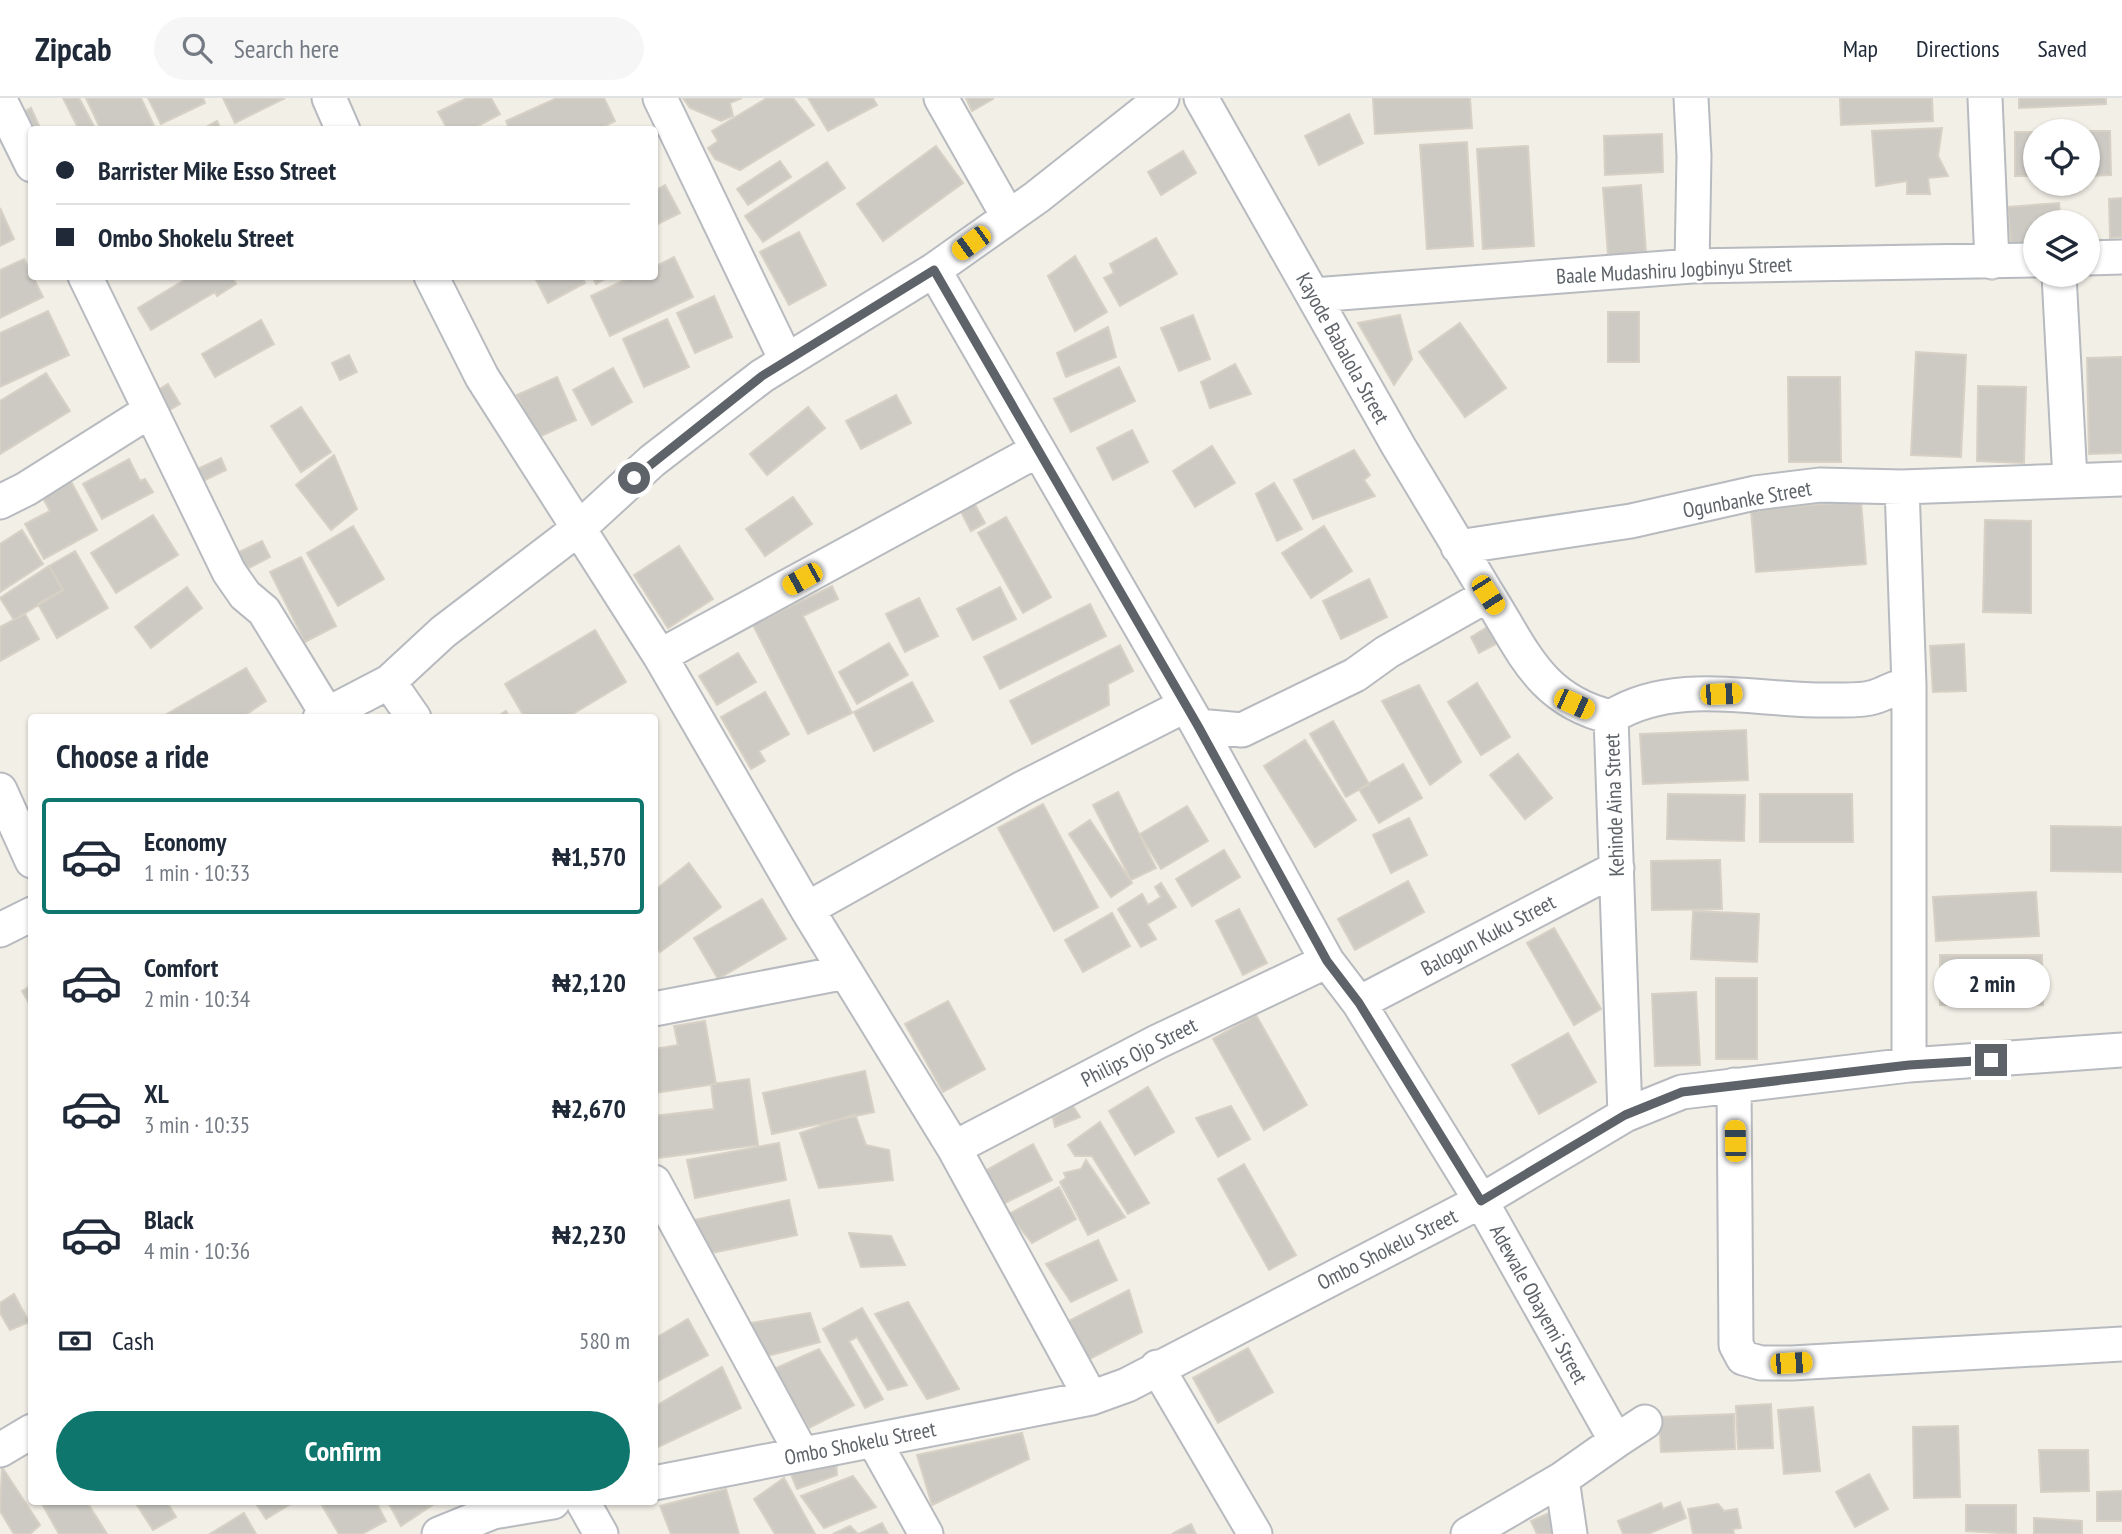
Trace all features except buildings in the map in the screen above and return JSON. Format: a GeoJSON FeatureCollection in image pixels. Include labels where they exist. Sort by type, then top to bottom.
{"type":"FeatureCollection","features":[{"type":"Feature","properties":{"kind":"street"},"geometry":{"type":"LineString","coordinates":[[329,98],[341,126]]}},
{"type":"Feature","properties":{"kind":"street"},"geometry":{"type":"LineString","coordinates":[[660,98],[786,360]]}},
{"type":"Feature","properties":{"kind":"street"},"geometry":{"type":"LineString","coordinates":[[941,98],[1008,216]]}},
{"type":"Feature","properties":{"kind":"street"},"geometry":{"type":"LineString","coordinates":[[327,714],[389,682],[443,632],[578,529],[652,461],[786,360],[934,270],[1037,197],[1162,98]]}},
{"type":"Feature","properties":{"kind":"street","name":"Kayode Babalola Street"},"geometry":{"type":"LineString","coordinates":[[1201,98],[1458,547],[1540,676],[1555,693],[1591,712],[1611,717]]}},
{"type":"Feature","properties":{"kind":"street"},"geometry":{"type":"LineString","coordinates":[[1690,98],[1694,156],[1692,266]]}},
{"type":"Feature","properties":{"kind":"street"},"geometry":{"type":"LineString","coordinates":[[1985,98],[1992,262]]}},
{"type":"Feature","properties":{"kind":"street"},"geometry":{"type":"LineString","coordinates":[[0,100],[28,157]]}},
{"type":"Feature","properties":{"kind":"street"},"geometry":{"type":"LineString","coordinates":[[2100,258],[2122,257]]}},
{"type":"Feature","properties":{"kind":"street","name":"Baale Mudashiru Jogbinyu Street"},"geometry":{"type":"LineString","coordinates":[[1314,295],[1692,266],[2023,261]]}},
{"type":"Feature","properties":{"kind":"street","name":"Adewale Obayemi Street"},"geometry":{"type":"LineString","coordinates":[[934,270],[1228,781],[1327,961],[1359,1003],[1481,1201],[1616,1441]]}},
{"type":"Feature","properties":{"kind":"street"},"geometry":{"type":"LineString","coordinates":[[87,280],[148,412],[229,572],[245,595],[264,611],[322,714]]}},
{"type":"Feature","properties":{"kind":"street"},"geometry":{"type":"LineString","coordinates":[[433,280],[482,377],[660,656],[807,909],[954,1148],[1091,1398]]}},
{"type":"Feature","properties":{"kind":"street"},"geometry":{"type":"LineString","coordinates":[[2061,287],[2070,480]]}},
{"type":"Feature","properties":{"kind":"street"},"geometry":{"type":"LineString","coordinates":[[0,502],[26,489],[148,412]]}},
{"type":"Feature","properties":{"kind":"street"},"geometry":{"type":"LineString","coordinates":[[660,656],[1038,450]]}},
{"type":"Feature","properties":{"kind":"street","name":"Ogunbanke Street"},"geometry":{"type":"LineString","coordinates":[[1458,547],[1630,521],[1755,493],[1820,485],[1902,487],[2122,479]]}},
{"type":"Feature","properties":{"kind":"street"},"geometry":{"type":"LineString","coordinates":[[1902,487],[1909,685],[1909,1065]]}},
{"type":"Feature","properties":{"kind":"street"},"geometry":{"type":"LineString","coordinates":[[807,909],[1023,788],[1191,716],[1242,730],[1356,675],[1373,661],[1488,595]]}},
{"type":"Feature","properties":{"kind":"street"},"geometry":{"type":"LineString","coordinates":[[389,682],[411,714]]}},
{"type":"Feature","properties":{"kind":"street","name":"Kehinde Aina Street"},"geometry":{"type":"LineString","coordinates":[[1625,1115],[1611,717],[1626,708],[1655,699],[1735,694],[1788,700],[1857,699],[1873,698],[1894,686],[1909,685]]}},
{"type":"Feature","properties":{"kind":"street"},"geometry":{"type":"LineString","coordinates":[[1228,781],[1242,730]]}},
{"type":"Feature","properties":{"kind":"street"},"geometry":{"type":"LineString","coordinates":[[0,790],[28,852]]}},
{"type":"Feature","properties":{"kind":"street","name":"Balogun Kuku Street"},"geometry":{"type":"LineString","coordinates":[[1359,1003],[1617,868]]}},
{"type":"Feature","properties":{"kind":"street"},"geometry":{"type":"LineString","coordinates":[[0,930],[28,916]]}},
{"type":"Feature","properties":{"kind":"street","name":"Philips Ojo Street"},"geometry":{"type":"LineString","coordinates":[[954,1148],[1157,1042],[1327,961]]}},
{"type":"Feature","properties":{"kind":"street"},"geometry":{"type":"LineString","coordinates":[[658,1008],[846,972]]}},
{"type":"Feature","properties":{"kind":"street","name":"Ombo Shokelu Street"},"geometry":{"type":"LineString","coordinates":[[658,1482],[1091,1398],[1127,1385],[1157,1367],[1481,1201],[1625,1115],[1682,1092],[1909,1065],[2122,1050]]}},
{"type":"Feature","properties":{"kind":"street"},"geometry":{"type":"LineString","coordinates":[[1734,1086],[1736,1345],[1743,1358],[1761,1363],[1791,1363],[2122,1344]]}},
{"type":"Feature","properties":{"kind":"street"},"geometry":{"type":"LineString","coordinates":[[658,1189],[802,1454]]}},
{"type":"Feature","properties":{"kind":"street"},"geometry":{"type":"LineString","coordinates":[[1157,1367],[1255,1534]]}},
{"type":"Feature","properties":{"kind":"street"},"geometry":{"type":"LineString","coordinates":[[1468,1534],[1562,1479],[1645,1422]]}},
{"type":"Feature","properties":{"kind":"street"},"geometry":{"type":"LineString","coordinates":[[0,1450],[28,1433]]}},
{"type":"Feature","properties":{"kind":"street"},"geometry":{"type":"LineString","coordinates":[[874,1441],[926,1534]]}},
{"type":"Feature","properties":{"kind":"street"},"geometry":{"type":"LineString","coordinates":[[1562,1479],[1570,1534]]}},
{"type":"Feature","properties":{"kind":"street"},"geometry":{"type":"LineString","coordinates":[[439,1534],[490,1507],[515,1505]]}},
{"type":"Feature","properties":{"kind":"street"},"geometry":{"type":"LineString","coordinates":[[585,1505],[601,1534]]}},
{"type":"Feature","properties":{"kind":"route"},"geometry":{"type":"LineString","coordinates":[[634,478],[762,376],[934,270],[1171,684],[1198,726],[1327,961],[1359,1003],[1481,1201],[1625,1115],[1682,1092],[1909,1065],[1991,1060]]}}]}
